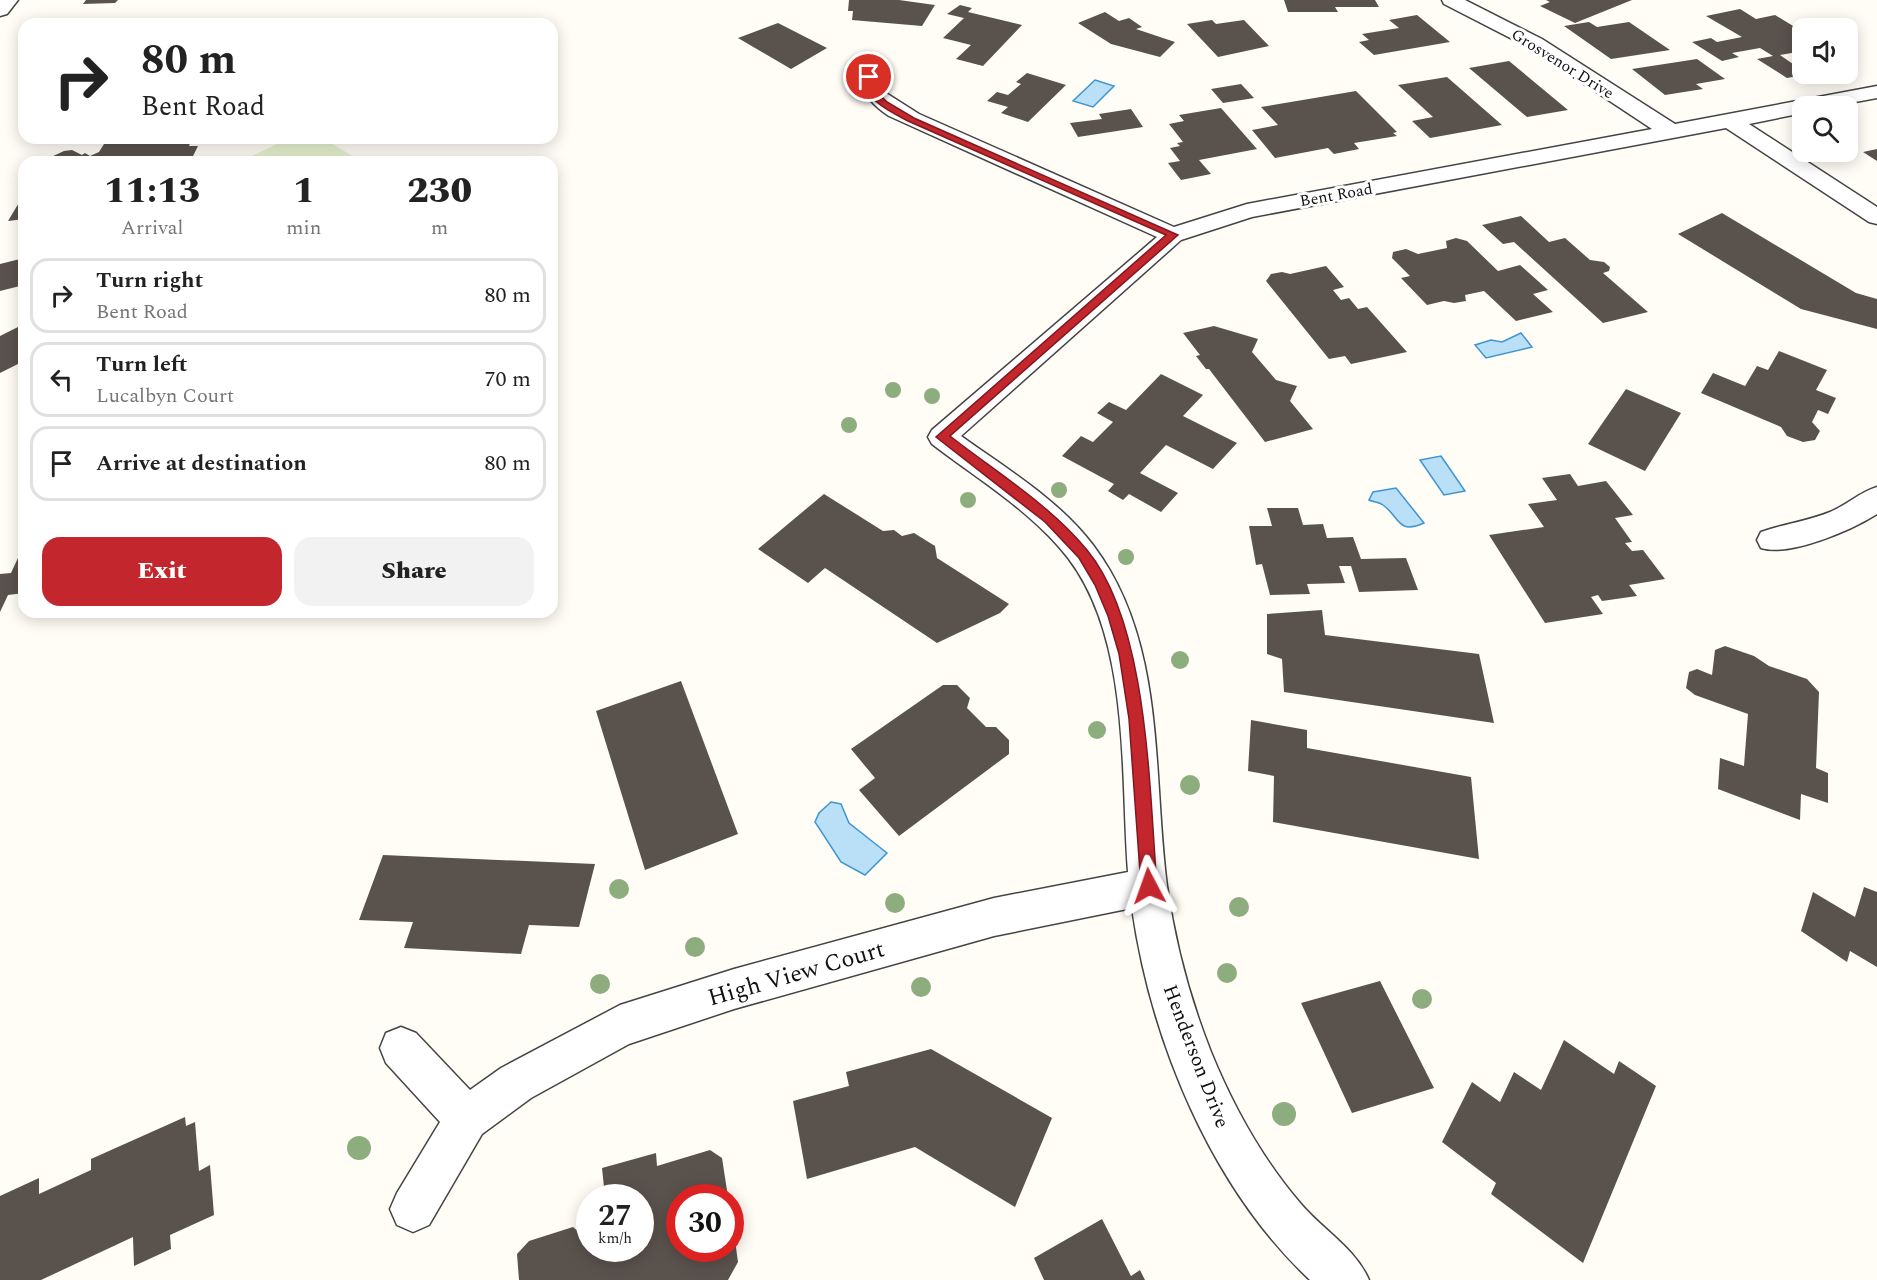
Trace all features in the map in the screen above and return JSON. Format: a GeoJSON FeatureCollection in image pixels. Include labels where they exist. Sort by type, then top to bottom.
{"type":"FeatureCollection","features":[{"type":"Feature","properties":{"kind":"street"},"geometry":{"type":"LineString","coordinates":[[0,10],[9,0]]}},
{"type":"Feature","properties":{"kind":"street","name":"Grosvenor Drive"},"geometry":{"type":"LineString","coordinates":[[1451,0],[1535,43],[1672,132]]}},
{"type":"Feature","properties":{"kind":"street"},"geometry":{"type":"LineString","coordinates":[[869,77],[870,90],[884,104],[911,120],[1173,235]]}},
{"type":"Feature","properties":{"kind":"street","name":"Bent Road"},"geometry":{"type":"LineString","coordinates":[[1856,96],[1877,92]]}},
{"type":"Feature","properties":{"kind":"street","name":"Bent Road"},"geometry":{"type":"LineString","coordinates":[[942,437],[1173,235],[1247,211],[1792,108]]}},
{"type":"Feature","properties":{"kind":"street"},"geometry":{"type":"LineString","coordinates":[[1730,121],[1877,217]]}},
{"type":"Feature","properties":{"kind":"street","name":"Henderson Drive"},"geometry":{"type":"LineString","coordinates":[[942,437],[1050,519],[1084,555],[1101,584],[1115,616],[1125,654],[1136,719],[1149,886],[1168,989],[1202,1081],[1233,1146],[1277,1211],[1345,1280]]}},
{"type":"Feature","properties":{"kind":"street"},"geometry":{"type":"LineString","coordinates":[[1772,540],[1824,528],[1877,498]]}},
{"type":"Feature","properties":{"kind":"street","name":"High View Court"},"geometry":{"type":"LineString","coordinates":[[413,1209],[466,1119],[516,1083],[620,1026],[734,989],[983,920],[1149,886]]}},
{"type":"Feature","properties":{"kind":"street"},"geometry":{"type":"LineString","coordinates":[[401,1048],[466,1119]]}},
{"type":"Feature","properties":{"kind":"green space"},"geometry":{"type":"Polygon","coordinates":[[[277,144],[333,144],[352,156],[252,156],[277,144]]]}},
{"type":"Feature","properties":{"kind":"water"},"geometry":{"type":"Polygon","coordinates":[[[1095,80],[1114,86],[1093,107],[1073,101],[1095,80]]]}},
{"type":"Feature","properties":{"kind":"water"},"geometry":{"type":"Polygon","coordinates":[[[1521,333],[1532,347],[1486,358],[1475,345],[1491,340],[1502,342],[1521,333]]]}},
{"type":"Feature","properties":{"kind":"water"},"geometry":{"type":"Polygon","coordinates":[[[1441,456],[1465,491],[1444,495],[1420,460],[1441,456]]]}},
{"type":"Feature","properties":{"kind":"water"},"geometry":{"type":"Polygon","coordinates":[[[1396,488],[1424,523],[1404,526],[1383,505],[1369,500],[1373,492],[1396,488]]]}},
{"type":"Feature","properties":{"kind":"water"},"geometry":{"type":"Polygon","coordinates":[[[831,802],[841,804],[849,823],[887,853],[865,875],[841,862],[815,822],[819,813],[831,802]]]}},
{"type":"Feature","properties":{"kind":"building"},"geometry":{"type":"Polygon","coordinates":[[[86,0],[118,0],[115,3],[83,4],[86,0]]]}},
{"type":"Feature","properties":{"kind":"building"},"geometry":{"type":"Polygon","coordinates":[[[849,0],[899,0],[935,5],[922,26],[852,20],[853,11],[848,11],[849,0]]]}},
{"type":"Feature","properties":{"kind":"building"},"geometry":{"type":"Polygon","coordinates":[[[1284,0],[1375,0],[1379,7],[1335,7],[1338,12],[1288,12],[1284,0]]]}},
{"type":"Feature","properties":{"kind":"building"},"geometry":{"type":"Polygon","coordinates":[[[1546,0],[1632,0],[1575,23],[1540,6],[1550,2],[1546,0]]]}},
{"type":"Feature","properties":{"kind":"building"},"geometry":{"type":"Polygon","coordinates":[[[960,5],[972,8],[968,12],[1022,25],[983,66],[956,59],[971,45],[943,38],[964,18],[947,14],[960,5]]]}},
{"type":"Feature","properties":{"kind":"building"},"geometry":{"type":"Polygon","coordinates":[[[1740,9],[1756,19],[1775,15],[1792,25],[1792,53],[1780,55],[1792,63],[1792,77],[1787,78],[1757,59],[1773,56],[1760,48],[1732,53],[1739,57],[1722,61],[1692,42],[1711,38],[1717,42],[1742,37],[1706,16],[1740,9]]]}},
{"type":"Feature","properties":{"kind":"building"},"geometry":{"type":"Polygon","coordinates":[[[1105,12],[1119,21],[1129,18],[1142,27],[1136,29],[1175,42],[1160,57],[1111,44],[1078,23],[1105,12]]]}},
{"type":"Feature","properties":{"kind":"building"},"geometry":{"type":"Polygon","coordinates":[[[1417,15],[1450,42],[1374,55],[1359,42],[1369,40],[1362,34],[1399,28],[1389,20],[1417,15]]]}},
{"type":"Feature","properties":{"kind":"building"},"geometry":{"type":"Polygon","coordinates":[[[1212,20],[1216,24],[1244,20],[1269,46],[1218,57],[1187,24],[1212,20]]]}},
{"type":"Feature","properties":{"kind":"building"},"geometry":{"type":"Polygon","coordinates":[[[1589,22],[1597,27],[1629,22],[1670,50],[1611,59],[1564,26],[1589,22]]]}},
{"type":"Feature","properties":{"kind":"building"},"geometry":{"type":"Polygon","coordinates":[[[778,23],[827,48],[791,69],[738,38],[778,23]]]}},
{"type":"Feature","properties":{"kind":"building"},"geometry":{"type":"Polygon","coordinates":[[[1697,59],[1725,79],[1696,84],[1703,89],[1665,95],[1632,69],[1697,59]]]}},
{"type":"Feature","properties":{"kind":"building"},"geometry":{"type":"Polygon","coordinates":[[[1509,61],[1568,110],[1527,117],[1469,68],[1509,61]]]}},
{"type":"Feature","properties":{"kind":"building"},"geometry":{"type":"Polygon","coordinates":[[[1027,73],[1066,85],[1028,122],[1001,113],[1008,107],[987,101],[997,92],[1008,95],[1021,84],[1016,82],[1027,73]]]}},
{"type":"Feature","properties":{"kind":"building"},"geometry":{"type":"Polygon","coordinates":[[[1447,77],[1502,125],[1430,138],[1412,121],[1433,117],[1398,85],[1447,77]]]}},
{"type":"Feature","properties":{"kind":"building"},"geometry":{"type":"Polygon","coordinates":[[[1241,84],[1254,98],[1223,103],[1211,89],[1241,84]]]}},
{"type":"Feature","properties":{"kind":"building"},"geometry":{"type":"Polygon","coordinates":[[[1356,91],[1397,132],[1393,133],[1397,136],[1354,143],[1359,149],[1334,154],[1328,148],[1275,158],[1252,130],[1278,125],[1261,107],[1356,91]]]}},
{"type":"Feature","properties":{"kind":"building"},"geometry":{"type":"Polygon","coordinates":[[[1221,108],[1257,149],[1199,160],[1211,174],[1181,180],[1168,163],[1180,161],[1170,148],[1180,146],[1177,143],[1183,142],[1169,124],[1184,121],[1179,115],[1221,108]]]}},
{"type":"Feature","properties":{"kind":"building"},"geometry":{"type":"Polygon","coordinates":[[[1131,109],[1143,127],[1078,137],[1070,123],[1102,119],[1099,114],[1131,109]]]}},
{"type":"Feature","properties":{"kind":"building"},"geometry":{"type":"Polygon","coordinates":[[[104,144],[190,144],[189,146],[198,146],[193,156],[90,156],[99,152],[104,144]]]}},
{"type":"Feature","properties":{"kind":"building"},"geometry":{"type":"Polygon","coordinates":[[[1877,149],[1877,161],[1863,152],[1877,149]]]}},
{"type":"Feature","properties":{"kind":"building"},"geometry":{"type":"Polygon","coordinates":[[[72,150],[82,155],[85,153],[90,156],[53,156],[72,150]]]}},
{"type":"Feature","properties":{"kind":"building"},"geometry":{"type":"Polygon","coordinates":[[[18,204],[18,220],[8,221],[18,204]]]}},
{"type":"Feature","properties":{"kind":"building"},"geometry":{"type":"Polygon","coordinates":[[[1722,213],[1856,293],[1877,299],[1877,329],[1801,309],[1678,234],[1722,213]]]}},
{"type":"Feature","properties":{"kind":"building"},"geometry":{"type":"Polygon","coordinates":[[[1521,216],[1549,242],[1565,238],[1590,260],[1604,262],[1610,267],[1609,271],[1603,273],[1648,312],[1603,323],[1514,242],[1503,244],[1482,225],[1521,216]]]}},
{"type":"Feature","properties":{"kind":"building"},"geometry":{"type":"Polygon","coordinates":[[[1456,238],[1467,241],[1498,271],[1520,265],[1548,290],[1533,294],[1553,312],[1516,321],[1484,291],[1465,295],[1466,301],[1454,303],[1444,301],[1427,305],[1401,278],[1410,276],[1392,258],[1393,252],[1406,249],[1418,254],[1447,248],[1446,241],[1456,238]]]}},
{"type":"Feature","properties":{"kind":"building"},"geometry":{"type":"Polygon","coordinates":[[[18,260],[18,286],[0,291],[0,264],[18,260]]]}},
{"type":"Feature","properties":{"kind":"building"},"geometry":{"type":"Polygon","coordinates":[[[1326,266],[1344,287],[1333,290],[1341,300],[1349,298],[1358,309],[1367,307],[1407,352],[1351,364],[1345,356],[1329,359],[1266,281],[1271,274],[1282,272],[1290,274],[1326,266]]]}},
{"type":"Feature","properties":{"kind":"building"},"geometry":{"type":"Polygon","coordinates":[[[1214,326],[1258,339],[1252,352],[1276,380],[1297,386],[1290,401],[1313,429],[1265,442],[1209,369],[1206,369],[1196,356],[1200,355],[1183,333],[1214,326]]]}},
{"type":"Feature","properties":{"kind":"building"},"geometry":{"type":"Polygon","coordinates":[[[18,327],[18,364],[0,373],[0,336],[18,327]]]}},
{"type":"Feature","properties":{"kind":"building"},"geometry":{"type":"Polygon","coordinates":[[[1779,351],[1827,370],[1816,390],[1836,398],[1828,414],[1818,410],[1812,422],[1820,431],[1815,440],[1803,442],[1787,436],[1781,427],[1701,393],[1713,373],[1745,386],[1757,366],[1768,370],[1779,351]]]}},
{"type":"Feature","properties":{"kind":"building"},"geometry":{"type":"Polygon","coordinates":[[[1161,374],[1203,395],[1183,416],[1237,443],[1213,469],[1166,445],[1140,473],[1178,493],[1161,512],[1129,494],[1123,500],[1108,491],[1114,484],[1062,456],[1081,436],[1093,442],[1113,422],[1097,413],[1109,402],[1126,410],[1161,374]]]}},
{"type":"Feature","properties":{"kind":"building"},"geometry":{"type":"Polygon","coordinates":[[[1626,389],[1681,413],[1645,471],[1588,444],[1626,389]]]}},
{"type":"Feature","properties":{"kind":"building"},"geometry":{"type":"Polygon","coordinates":[[[1570,474],[1578,486],[1606,481],[1633,515],[1615,518],[1632,542],[1625,543],[1632,551],[1643,550],[1665,579],[1629,585],[1637,596],[1602,601],[1598,595],[1591,597],[1603,614],[1545,623],[1489,535],[1544,527],[1528,504],[1557,500],[1542,478],[1570,474]]]}},
{"type":"Feature","properties":{"kind":"building"},"geometry":{"type":"Polygon","coordinates":[[[824,494],[883,531],[894,530],[902,536],[914,533],[935,546],[937,558],[1009,604],[1000,613],[937,643],[825,568],[808,583],[758,549],[824,494]]]}},
{"type":"Feature","properties":{"kind":"building"},"geometry":{"type":"Polygon","coordinates":[[[1267,508],[1298,508],[1303,525],[1323,524],[1327,538],[1353,537],[1361,559],[1406,558],[1418,590],[1359,592],[1351,566],[1339,566],[1345,583],[1307,584],[1310,594],[1270,595],[1262,564],[1256,565],[1249,526],[1272,526],[1267,508]]]}},
{"type":"Feature","properties":{"kind":"building"},"geometry":{"type":"Polygon","coordinates":[[[18,558],[18,594],[8,595],[0,612],[0,574],[11,573],[18,558]]]}},
{"type":"Feature","properties":{"kind":"building"},"geometry":{"type":"Polygon","coordinates":[[[1322,610],[1325,635],[1479,654],[1494,723],[1284,692],[1282,659],[1267,654],[1267,614],[1322,610]]]}},
{"type":"Feature","properties":{"kind":"building"},"geometry":{"type":"Polygon","coordinates":[[[1725,646],[1754,656],[1769,666],[1807,679],[1819,692],[1816,768],[1828,773],[1828,803],[1801,794],[1800,820],[1718,789],[1720,758],[1744,766],[1748,714],[1695,695],[1686,688],[1689,672],[1697,669],[1712,675],[1715,650],[1725,646]]]}},
{"type":"Feature","properties":{"kind":"building"},"geometry":{"type":"Polygon","coordinates":[[[681,681],[738,834],[645,870],[596,711],[681,681]]]}},
{"type":"Feature","properties":{"kind":"building"},"geometry":{"type":"Polygon","coordinates":[[[943,685],[957,685],[970,698],[967,708],[986,727],[996,727],[1009,740],[1009,754],[899,836],[859,790],[875,778],[851,749],[943,685]]]}},
{"type":"Feature","properties":{"kind":"building"},"geometry":{"type":"Polygon","coordinates":[[[1251,720],[1307,730],[1307,748],[1471,777],[1479,859],[1273,822],[1274,776],[1248,771],[1251,720]]]}},
{"type":"Feature","properties":{"kind":"building"},"geometry":{"type":"Polygon","coordinates":[[[383,855],[595,864],[579,927],[529,925],[521,954],[404,948],[413,922],[359,920],[383,855]]]}},
{"type":"Feature","properties":{"kind":"building"},"geometry":{"type":"Polygon","coordinates":[[[1864,887],[1877,892],[1877,967],[1850,951],[1847,962],[1801,931],[1813,892],[1855,917],[1864,887]]]}},
{"type":"Feature","properties":{"kind":"building"},"geometry":{"type":"Polygon","coordinates":[[[1380,981],[1434,1088],[1352,1113],[1301,1003],[1380,981]]]}},
{"type":"Feature","properties":{"kind":"building"},"geometry":{"type":"Polygon","coordinates":[[[1564,1040],[1614,1074],[1619,1061],[1656,1086],[1583,1263],[1491,1194],[1496,1183],[1442,1142],[1472,1082],[1500,1102],[1514,1072],[1541,1090],[1564,1040]]]}},
{"type":"Feature","properties":{"kind":"building"},"geometry":{"type":"Polygon","coordinates":[[[931,1049],[1052,1118],[1015,1207],[915,1147],[807,1179],[793,1101],[849,1086],[846,1072],[931,1049]]]}},
{"type":"Feature","properties":{"kind":"building"},"geometry":{"type":"Polygon","coordinates":[[[185,1117],[186,1126],[195,1122],[199,1171],[210,1165],[214,1215],[170,1235],[171,1249],[134,1266],[133,1237],[41,1280],[0,1280],[0,1196],[39,1178],[39,1194],[91,1170],[91,1159],[185,1117]]]}},
{"type":"Feature","properties":{"kind":"building"},"geometry":{"type":"Polygon","coordinates":[[[710,1150],[722,1158],[726,1184],[666,1184],[666,1262],[738,1262],[728,1280],[519,1280],[517,1254],[529,1241],[573,1227],[576,1230],[576,1262],[654,1262],[654,1184],[604,1184],[602,1168],[656,1153],[657,1166],[710,1150]]]}},
{"type":"Feature","properties":{"kind":"building"},"geometry":{"type":"Polygon","coordinates":[[[1102,1219],[1131,1276],[1140,1270],[1145,1280],[1044,1280],[1034,1258],[1102,1219]]]}},
{"type":"Feature","properties":{"kind":"route"},"geometry":{"type":"LineString","coordinates":[[869,77],[870,90],[884,104],[911,120],[1173,235],[1134,266],[942,437],[1050,519],[1084,555],[1101,584],[1115,616],[1125,654],[1136,719],[1149,886]]}}]}
